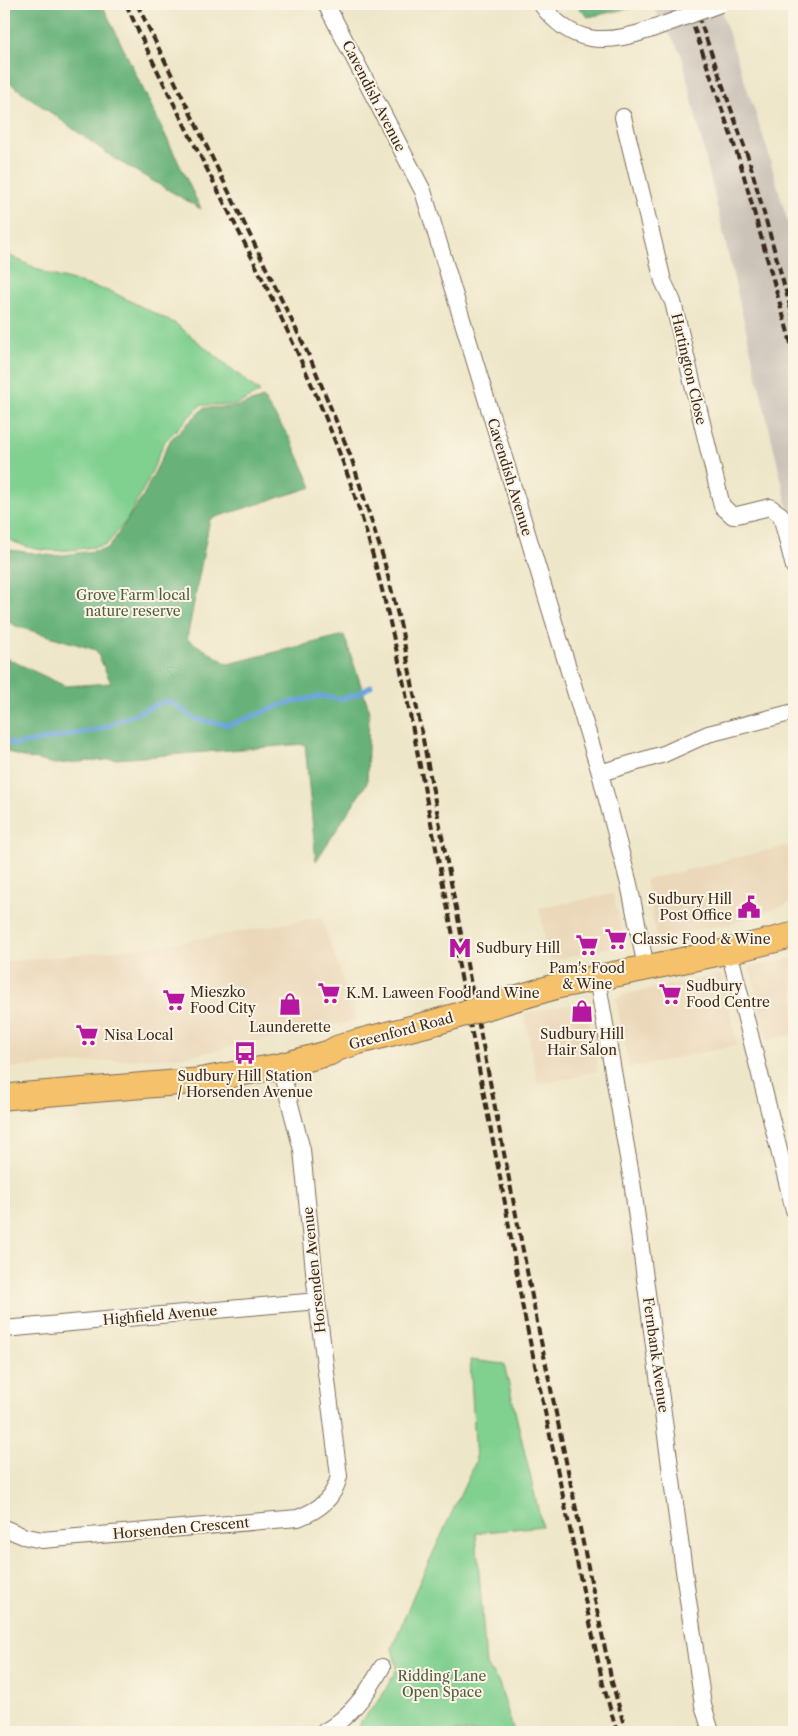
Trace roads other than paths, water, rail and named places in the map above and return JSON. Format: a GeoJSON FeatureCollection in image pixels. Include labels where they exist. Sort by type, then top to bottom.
{"type":"FeatureCollection","features":[{"type":"Feature","properties":{"kind":"main road","name":"Greenford Road"},"geometry":{"type":"LineString","coordinates":[[4,1097],[197,1081],[280,1066],[329,1053],[357,1042],[436,1022],[544,990],[646,967],[729,952],[794,935]]}},
{"type":"Feature","properties":{"kind":"street","name":"Cavendish Avenue"},"geometry":{"type":"LineString","coordinates":[[326,4],[423,191],[600,773],[630,884],[646,967]]}},
{"type":"Feature","properties":{"kind":"street"},"geometry":{"type":"LineString","coordinates":[[542,4],[553,17],[576,35],[598,41],[624,38],[720,4]]}},
{"type":"Feature","properties":{"kind":"street","name":"Hartington Close"},"geometry":{"type":"LineString","coordinates":[[623,117],[664,281],[674,302],[722,506],[733,516],[770,507],[781,515],[794,568]]}},
{"type":"Feature","properties":{"kind":"street"},"geometry":{"type":"LineString","coordinates":[[600,773],[664,754],[708,734],[794,712]]}},
{"type":"Feature","properties":{"kind":"street"},"geometry":{"type":"LineString","coordinates":[[729,952],[794,1210]]}},
{"type":"Feature","properties":{"kind":"street","name":"Fernbank Avenue"},"geometry":{"type":"LineString","coordinates":[[597,978],[632,1181],[687,1594],[703,1705],[711,1732]]}},
{"type":"Feature","properties":{"kind":"street","name":"Horsenden Avenue"},"geometry":{"type":"LineString","coordinates":[[280,1066],[302,1150],[317,1301],[339,1476]]}},
{"type":"Feature","properties":{"kind":"street","name":"Highfield Avenue"},"geometry":{"type":"LineString","coordinates":[[4,1329],[317,1301]]}},
{"type":"Feature","properties":{"kind":"street","name":"Horsenden Crescent"},"geometry":{"type":"LineString","coordinates":[[4,1528],[22,1536],[42,1540],[298,1518],[311,1513],[330,1499],[336,1488],[339,1476]]}},
{"type":"Feature","properties":{"kind":"street"},"geometry":{"type":"LineString","coordinates":[[324,1732],[353,1709],[370,1689],[382,1667]]}},
{"type":"Feature","properties":{"kind":"waterway"},"geometry":{"type":"LineString","coordinates":[[4,740],[15,745],[100,729],[167,700],[196,719],[229,725],[284,704],[320,696],[340,699],[358,694],[371,686]]}},
{"type":"Feature","properties":{"kind":"railway"},"geometry":{"type":"LineString","coordinates":[[126,4],[292,341],[341,457],[370,545],[386,604],[406,694],[505,1203],[522,1304],[603,1684],[617,1732]]}},
{"type":"Feature","properties":{"kind":"railway"},"geometry":{"type":"LineString","coordinates":[[137,4],[311,360],[351,457],[383,557],[401,627],[537,1322],[612,1682],[626,1732]]}},
{"type":"Feature","properties":{"kind":"railway"},"geometry":{"type":"LineString","coordinates":[[686,4],[740,162],[794,354]]}},
{"type":"Feature","properties":{"kind":"railway"},"geometry":{"type":"LineString","coordinates":[[694,4],[749,160],[794,320]]}},
{"type":"Feature","properties":{"kind":"place","name":"Sudbury Hill Post Office"},"geometry":{"type":"Point","coordinates":[749,907]}},
{"type":"Feature","properties":{"kind":"place","name":"Classic Food & Wine"},"geometry":{"type":"Point","coordinates":[616,939]}},
{"type":"Feature","properties":{"kind":"place","name":"Pam's Food & Wine"},"geometry":{"type":"Point","coordinates":[587,945]}},
{"type":"Feature","properties":{"kind":"place","name":"Sudbury Hill"},"geometry":{"type":"Point","coordinates":[460,948]}},
{"type":"Feature","properties":{"kind":"place","name":"K.M. Laween Food and Wine"},"geometry":{"type":"Point","coordinates":[329,993]}},
{"type":"Feature","properties":{"kind":"place","name":"Sudbury Food Centre"},"geometry":{"type":"Point","coordinates":[670,994]}},
{"type":"Feature","properties":{"kind":"place","name":"Mieszko Food City"},"geometry":{"type":"Point","coordinates":[174,1000]}},
{"type":"Feature","properties":{"kind":"place","name":"Launderette"},"geometry":{"type":"Point","coordinates":[290,1004]}},
{"type":"Feature","properties":{"kind":"place","name":"Sudbury Hill Hair Salon"},"geometry":{"type":"Point","coordinates":[582,1011]}},
{"type":"Feature","properties":{"kind":"place","name":"Nisa Local"},"geometry":{"type":"Point","coordinates":[87,1035]}},
{"type":"Feature","properties":{"kind":"place","name":"Sudbury Hill Station / Horsenden Avenue"},"geometry":{"type":"Point","coordinates":[245,1053]}},
{"type":"Feature","properties":{"kind":"park label","name":"Grove Farm local nature reserve"},"geometry":{"type":"Point","coordinates":[133,604]}},
{"type":"Feature","properties":{"kind":"park label","name":"Ridding Lane Open Space"},"geometry":{"type":"Point","coordinates":[442,1684]}}]}
